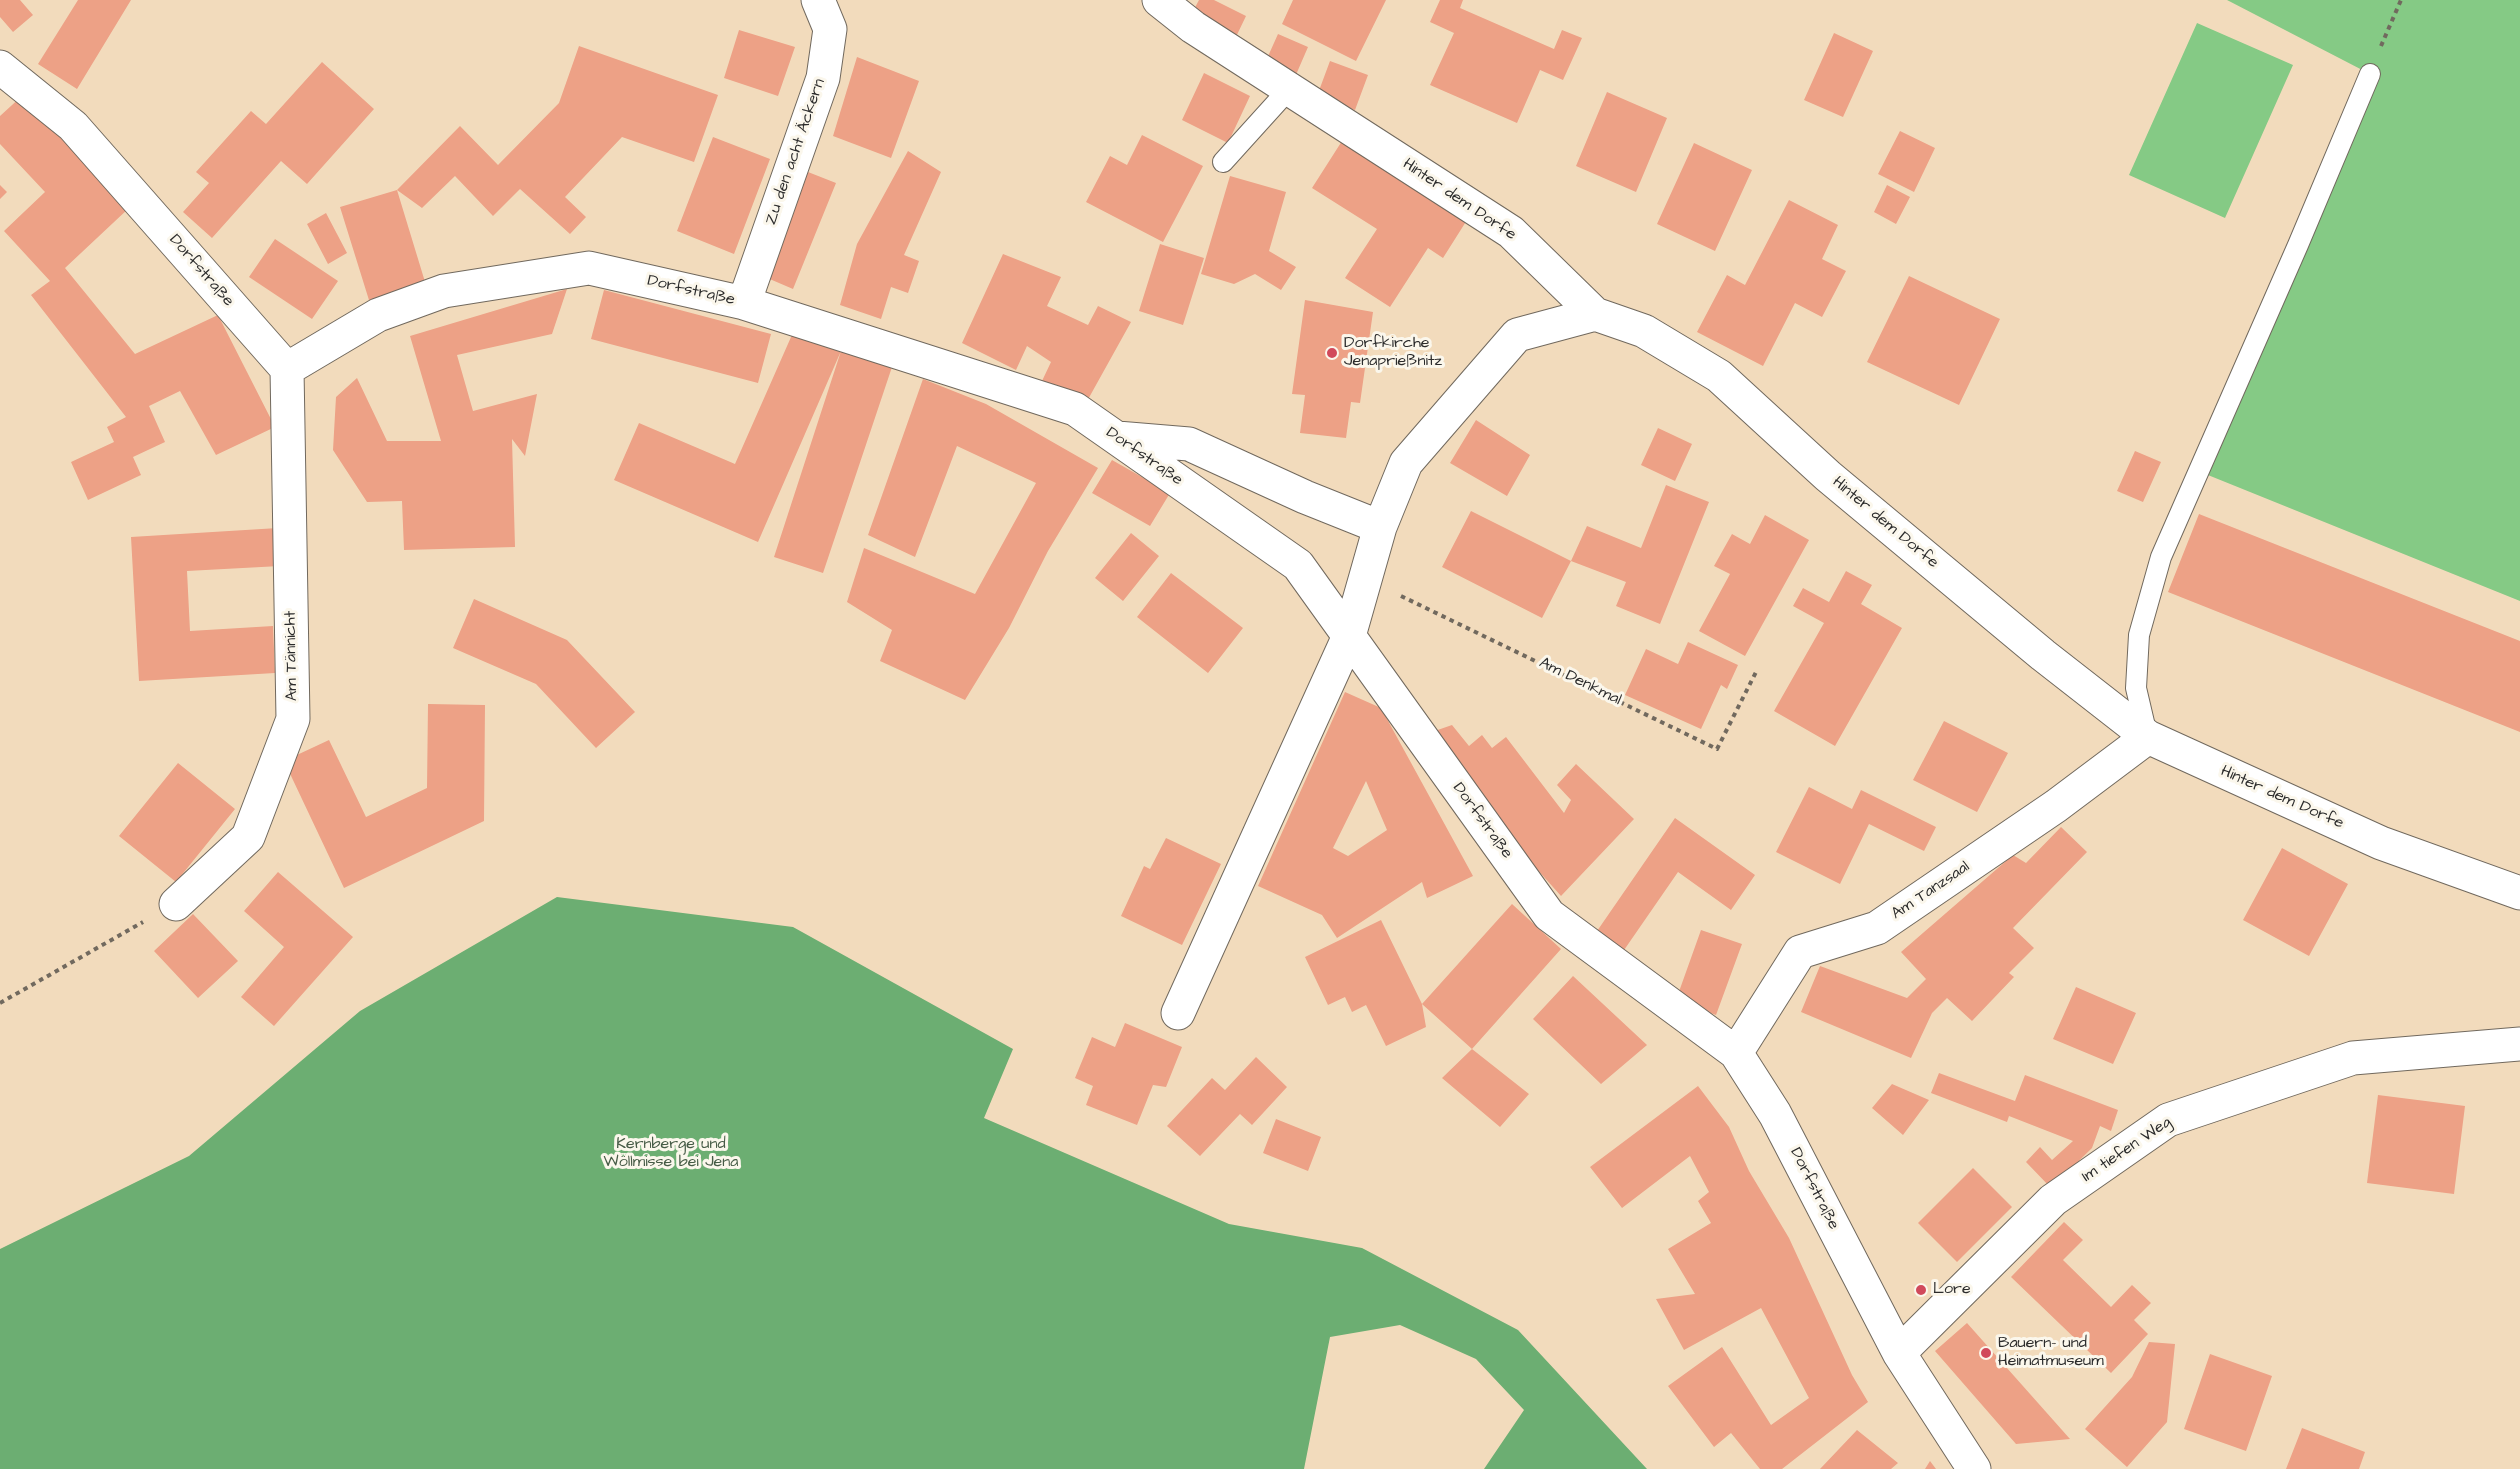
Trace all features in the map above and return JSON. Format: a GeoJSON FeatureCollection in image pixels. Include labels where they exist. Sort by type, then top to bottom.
{"type":"FeatureCollection","features":[{"type":"Feature","properties":{"kind":"street","name":"Zu den acht Äckern"},"geometry":{"type":"LineString","coordinates":[[744,303],[823,78],[830,29],[818,0]]}},
{"type":"Feature","properties":{"kind":"street","name":"Hinter dem Dorfe"},"geometry":{"type":"LineString","coordinates":[[1159,0],[1193,27],[1511,232],[1595,314],[1644,331],[1719,376],[1828,476],[2043,655],[2148,738],[2381,843],[2520,893]]}},
{"type":"Feature","properties":{"kind":"street","name":"Dorfstraße"},"geometry":{"type":"LineString","coordinates":[[0,67],[73,126],[287,369],[378,315],[444,291],[589,268],[744,303],[1075,409],[1299,565],[1549,915],[1736,1053],[1775,1114],[1899,1353],[1974,1469]]}},
{"type":"Feature","properties":{"kind":"street"},"geometry":{"type":"LineString","coordinates":[[1178,1013],[1348,636],[1380,527],[1406,464],[1517,335],[1595,314]]}},
{"type":"Feature","properties":{"kind":"street","name":"Am Tännicht"},"geometry":{"type":"LineString","coordinates":[[176,904],[248,837],[293,719],[287,369]]}},
{"type":"Feature","properties":{"kind":"street"},"geometry":{"type":"LineString","coordinates":[[1116,437],[1189,444],[1305,497],[1380,527]]}},
{"type":"Feature","properties":{"kind":"street","name":"Am Tanzsaal"},"geometry":{"type":"LineString","coordinates":[[1736,1053],[1800,952],[1877,928],[2056,806],[2148,738]]}},
{"type":"Feature","properties":{"kind":"street","name":"Im tiefen Weg"},"geometry":{"type":"LineString","coordinates":[[1899,1353],[2053,1200],[2168,1120],[2353,1058],[2520,1044]]}},
{"type":"Feature","properties":{"kind":"lane"},"geometry":{"type":"LineString","coordinates":[[2148,738],[2136,688],[2139,635],[2161,557],[2298,245],[2370,74]]}},
{"type":"Feature","properties":{"kind":"lane"},"geometry":{"type":"LineString","coordinates":[[1223,162],[1289,89]]}},
{"type":"Feature","properties":{"kind":"path"},"geometry":{"type":"LineString","coordinates":[[2370,74],[2401,0]]}},
{"type":"Feature","properties":{"kind":"path","name":"Am Denkmal"},"geometry":{"type":"LineString","coordinates":[[1365,578],[1717,749],[1755,672]]}},
{"type":"Feature","properties":{"kind":"path"},"geometry":{"type":"LineString","coordinates":[[0,1003],[176,904]]}},
{"type":"Feature","properties":{"kind":"green space"},"geometry":{"type":"Polygon","coordinates":[[[2227,0],[2520,0],[2520,601],[2198,471],[2370,74],[2227,0]]]}},
{"type":"Feature","properties":{"kind":"green space"},"geometry":{"type":"Polygon","coordinates":[[[2197,23],[2293,65],[2225,218],[2129,175],[2197,23]]]}},
{"type":"Feature","properties":{"kind":"green space","name":"Kernberge und Wöllmisse bei Jena"},"geometry":{"type":"Polygon","coordinates":[[[557,897],[793,927],[1013,1049],[984,1118],[1229,1224],[1362,1248],[1518,1330],[1647,1469],[1484,1469],[1524,1410],[1476,1359],[1400,1325],[1330,1337],[1304,1469],[0,1469],[0,1249],[189,1156],[360,1011],[557,897]]]}},
{"type":"Feature","properties":{"kind":"building"},"geometry":{"type":"Polygon","coordinates":[[[0,0],[20,0],[33,15],[13,32],[0,17],[0,0]]]}},
{"type":"Feature","properties":{"kind":"building"},"geometry":{"type":"Polygon","coordinates":[[[78,0],[131,0],[77,89],[38,64],[78,0]]]}},
{"type":"Feature","properties":{"kind":"building"},"geometry":{"type":"Polygon","coordinates":[[[1199,0],[1214,0],[1246,16],[1234,41],[1189,19],[1199,0]]]}},
{"type":"Feature","properties":{"kind":"building"},"geometry":{"type":"Polygon","coordinates":[[[1293,0],[1386,0],[1356,61],[1282,24],[1293,0]]]}},
{"type":"Feature","properties":{"kind":"building"},"geometry":{"type":"Polygon","coordinates":[[[1440,0],[1463,0],[1460,8],[1554,49],[1562,30],[1582,38],[1563,80],[1540,70],[1517,123],[1430,85],[1454,33],[1430,22],[1440,0]]]}},
{"type":"Feature","properties":{"kind":"building"},"geometry":{"type":"Polygon","coordinates":[[[739,30],[795,47],[778,96],[724,78],[739,30]]]}},
{"type":"Feature","properties":{"kind":"building"},"geometry":{"type":"Polygon","coordinates":[[[1834,33],[1873,51],[1843,117],[1804,100],[1834,33]]]}},
{"type":"Feature","properties":{"kind":"building"},"geometry":{"type":"Polygon","coordinates":[[[1278,34],[1308,47],[1295,77],[1265,63],[1278,34]]]}},
{"type":"Feature","properties":{"kind":"building"},"geometry":{"type":"Polygon","coordinates":[[[579,46],[718,95],[694,162],[622,137],[565,197],[586,217],[570,234],[520,189],[493,216],[455,176],[422,208],[397,190],[460,126],[498,165],[559,103],[579,46]]]}},
{"type":"Feature","properties":{"kind":"building"},"geometry":{"type":"Polygon","coordinates":[[[857,57],[919,81],[891,158],[833,136],[857,57]]]}},
{"type":"Feature","properties":{"kind":"building"},"geometry":{"type":"Polygon","coordinates":[[[1330,61],[1368,75],[1355,110],[1317,96],[1330,61]]]}},
{"type":"Feature","properties":{"kind":"building"},"geometry":{"type":"Polygon","coordinates":[[[322,62],[374,109],[307,184],[281,161],[212,238],[183,212],[209,183],[196,172],[251,111],[266,124],[322,62]]]}},
{"type":"Feature","properties":{"kind":"building"},"geometry":{"type":"Polygon","coordinates":[[[1204,73],[1250,96],[1228,143],[1182,120],[1204,73]]]}},
{"type":"Feature","properties":{"kind":"building"},"geometry":{"type":"Polygon","coordinates":[[[1607,92],[1667,118],[1636,192],[1576,166],[1607,92]]]}},
{"type":"Feature","properties":{"kind":"building"},"geometry":{"type":"Polygon","coordinates":[[[23,95],[129,208],[65,268],[135,354],[218,315],[275,427],[216,455],[180,391],[149,406],[165,442],[133,457],[141,475],[88,500],[71,462],[114,442],[107,427],[126,417],[31,295],[50,281],[4,231],[45,192],[0,144],[0,116],[23,95]]]}},
{"type":"Feature","properties":{"kind":"building"},"geometry":{"type":"Polygon","coordinates":[[[1900,131],[1935,148],[1914,192],[1878,174],[1900,131]]]}},
{"type":"Feature","properties":{"kind":"building"},"geometry":{"type":"Polygon","coordinates":[[[1142,135],[1203,166],[1163,242],[1086,202],[1110,156],[1127,165],[1142,135]]]}},
{"type":"Feature","properties":{"kind":"building"},"geometry":{"type":"Polygon","coordinates":[[[713,137],[770,159],[734,254],[677,231],[713,137]]]}},
{"type":"Feature","properties":{"kind":"building"},"geometry":{"type":"Polygon","coordinates":[[[1342,141],[1467,220],[1443,258],[1428,248],[1390,307],[1345,278],[1377,229],[1312,188],[1342,141]]]}},
{"type":"Feature","properties":{"kind":"building"},"geometry":{"type":"Polygon","coordinates":[[[1694,143],[1752,170],[1715,251],[1657,224],[1694,143]]]}},
{"type":"Feature","properties":{"kind":"building"},"geometry":{"type":"Polygon","coordinates":[[[908,151],[941,172],[904,255],[919,261],[908,293],[891,287],[881,319],[840,305],[857,244],[908,151]]]}},
{"type":"Feature","properties":{"kind":"building"},"geometry":{"type":"Polygon","coordinates":[[[808,172],[836,183],[793,289],[765,277],[808,172]]]}},
{"type":"Feature","properties":{"kind":"building"},"geometry":{"type":"Polygon","coordinates":[[[1230,176],[1286,192],[1269,251],[1296,267],[1281,290],[1255,274],[1234,284],[1201,274],[1230,176]]]}},
{"type":"Feature","properties":{"kind":"building"},"geometry":{"type":"Polygon","coordinates":[[[0,185],[7,192],[0,199],[0,185]]]}},
{"type":"Feature","properties":{"kind":"building"},"geometry":{"type":"Polygon","coordinates":[[[1887,185],[1910,197],[1896,224],[1874,212],[1887,185]]]}},
{"type":"Feature","properties":{"kind":"building"},"geometry":{"type":"Polygon","coordinates":[[[397,190],[429,295],[373,313],[340,207],[397,190]]]}},
{"type":"Feature","properties":{"kind":"building"},"geometry":{"type":"Polygon","coordinates":[[[1789,200],[1838,225],[1822,259],[1846,271],[1822,317],[1795,303],[1763,366],[1697,332],[1727,275],[1745,285],[1789,200]]]}},
{"type":"Feature","properties":{"kind":"building"},"geometry":{"type":"Polygon","coordinates":[[[326,213],[347,253],[328,264],[307,224],[326,213]]]}},
{"type":"Feature","properties":{"kind":"building"},"geometry":{"type":"Polygon","coordinates":[[[275,239],[338,281],[312,319],[249,277],[275,239]]]}},
{"type":"Feature","properties":{"kind":"building"},"geometry":{"type":"Polygon","coordinates":[[[1160,244],[1204,258],[1183,325],[1139,311],[1160,244]]]}},
{"type":"Feature","properties":{"kind":"building"},"geometry":{"type":"Polygon","coordinates":[[[1003,254],[1061,277],[1047,306],[1088,325],[1098,306],[1131,322],[1086,403],[1042,381],[1051,362],[1027,346],[1016,370],[962,343],[1003,254]]]}},
{"type":"Feature","properties":{"kind":"building"},"geometry":{"type":"Polygon","coordinates":[[[1909,276],[2000,319],[1959,405],[1867,362],[1909,276]]]}},
{"type":"Feature","properties":{"kind":"building"},"geometry":{"type":"Polygon","coordinates":[[[567,289],[552,334],[457,355],[473,411],[537,394],[525,456],[512,439],[515,547],[404,550],[402,501],[367,502],[333,450],[336,397],[357,378],[387,441],[441,441],[410,336],[567,289]]]}},
{"type":"Feature","properties":{"kind":"building"},"geometry":{"type":"Polygon","coordinates":[[[604,290],[771,334],[758,383],[591,339],[604,290]]]}},
{"type":"Feature","properties":{"kind":"building","name":"Dorfkirche Jenaprießnitz"},"geometry":{"type":"Polygon","coordinates":[[[1305,300],[1373,312],[1360,403],[1351,402],[1346,438],[1300,433],[1305,395],[1292,394],[1305,300]]]}},
{"type":"Feature","properties":{"kind":"building"},"geometry":{"type":"Polygon","coordinates":[[[795,328],[893,364],[823,573],[774,557],[841,351],[758,542],[614,480],[639,423],[735,464],[795,328]]]}},
{"type":"Feature","properties":{"kind":"building"},"geometry":{"type":"Polygon","coordinates":[[[923,379],[986,404],[1098,468],[1048,551],[1009,628],[965,700],[880,661],[892,630],[847,602],[864,548],[975,594],[1036,483],[957,446],[915,557],[868,535],[923,379]]]}},
{"type":"Feature","properties":{"kind":"building"},"geometry":{"type":"Polygon","coordinates":[[[1476,420],[1530,455],[1507,496],[1450,463],[1476,420]]]}},
{"type":"Feature","properties":{"kind":"building"},"geometry":{"type":"Polygon","coordinates":[[[1658,428],[1692,444],[1675,481],[1641,465],[1658,428]]]}},
{"type":"Feature","properties":{"kind":"building"},"geometry":{"type":"Polygon","coordinates":[[[2135,451],[2161,462],[2143,502],[2117,491],[2135,451]]]}},
{"type":"Feature","properties":{"kind":"building"},"geometry":{"type":"Polygon","coordinates":[[[1112,460],[1170,493],[1150,526],[1092,493],[1112,460]]]}},
{"type":"Feature","properties":{"kind":"building"},"geometry":{"type":"Polygon","coordinates":[[[1666,485],[1709,502],[1660,624],[1616,606],[1626,582],[1571,561],[1587,526],[1641,548],[1666,485]]]}},
{"type":"Feature","properties":{"kind":"building"},"geometry":{"type":"Polygon","coordinates":[[[1471,511],[1571,561],[1542,618],[1442,567],[1471,511]]]}},
{"type":"Feature","properties":{"kind":"building"},"geometry":{"type":"Polygon","coordinates":[[[2199,514],[2520,641],[2520,732],[2168,592],[2199,514]]]}},
{"type":"Feature","properties":{"kind":"building"},"geometry":{"type":"Polygon","coordinates":[[[1765,515],[1809,540],[1745,656],[1699,631],[1730,574],[1714,566],[1732,534],[1750,544],[1765,515]]]}},
{"type":"Feature","properties":{"kind":"building"},"geometry":{"type":"Polygon","coordinates":[[[278,528],[280,566],[187,571],[190,631],[273,626],[275,673],[139,681],[131,537],[278,528]]]}},
{"type":"Feature","properties":{"kind":"building"},"geometry":{"type":"Polygon","coordinates":[[[1131,533],[1159,556],[1123,601],[1095,578],[1131,533]]]}},
{"type":"Feature","properties":{"kind":"building"},"geometry":{"type":"Polygon","coordinates":[[[1846,571],[1872,585],[1861,604],[1902,628],[1835,746],[1774,711],[1824,623],[1793,606],[1803,588],[1829,602],[1846,571]]]}},
{"type":"Feature","properties":{"kind":"building"},"geometry":{"type":"Polygon","coordinates":[[[1171,573],[1243,628],[1208,673],[1137,617],[1171,573]]]}},
{"type":"Feature","properties":{"kind":"building"},"geometry":{"type":"Polygon","coordinates":[[[474,599],[567,640],[635,712],[596,748],[536,684],[453,648],[474,599]]]}},
{"type":"Feature","properties":{"kind":"building"},"geometry":{"type":"Polygon","coordinates":[[[1688,642],[1738,665],[1727,689],[1721,685],[1701,729],[1625,695],[1646,649],[1678,664],[1688,642]]]}},
{"type":"Feature","properties":{"kind":"building"},"geometry":{"type":"Polygon","coordinates":[[[1345,692],[1381,708],[1473,876],[1427,898],[1422,882],[1337,938],[1322,915],[1258,886],[1345,692]],[[1366,781],[1333,848],[1348,856],[1387,830],[1366,781]]]}},
{"type":"Feature","properties":{"kind":"building"},"geometry":{"type":"Polygon","coordinates":[[[428,704],[485,705],[484,821],[344,888],[284,761],[329,740],[366,817],[427,788],[428,704]]]}},
{"type":"Feature","properties":{"kind":"building"},"geometry":{"type":"Polygon","coordinates":[[[1944,721],[2008,753],[1977,812],[1913,780],[1944,721]]]}},
{"type":"Feature","properties":{"kind":"building"},"geometry":{"type":"Polygon","coordinates":[[[1452,725],[1469,746],[1482,735],[1492,748],[1506,737],[1564,813],[1571,800],[1557,785],[1576,764],[1634,819],[1561,896],[1519,849],[1429,733],[1452,725]]]}},
{"type":"Feature","properties":{"kind":"building"},"geometry":{"type":"Polygon","coordinates":[[[178,763],[235,809],[176,882],[119,836],[178,763]]]}},
{"type":"Feature","properties":{"kind":"building"},"geometry":{"type":"Polygon","coordinates":[[[1809,787],[1852,809],[1861,790],[1936,827],[1924,851],[1869,824],[1840,884],[1776,852],[1809,787]]]}},
{"type":"Feature","properties":{"kind":"building"},"geometry":{"type":"Polygon","coordinates":[[[1675,818],[1755,875],[1731,910],[1678,872],[1622,953],[1595,934],[1675,818]]]}},
{"type":"Feature","properties":{"kind":"building"},"geometry":{"type":"Polygon","coordinates":[[[2061,827],[2087,852],[2013,928],[2034,948],[2009,973],[2014,977],[1972,1021],[1947,998],[1932,1013],[1911,1058],[1801,1012],[1820,966],[1907,998],[1926,979],[1901,952],[2013,855],[2026,863],[2061,827]]]}},
{"type":"Feature","properties":{"kind":"building"},"geometry":{"type":"Polygon","coordinates":[[[1166,838],[1221,864],[1182,945],[1121,916],[1144,866],[1150,869],[1166,838]]]}},
{"type":"Feature","properties":{"kind":"building"},"geometry":{"type":"Polygon","coordinates":[[[2282,848],[2348,884],[2309,956],[2243,920],[2282,848]]]}},
{"type":"Feature","properties":{"kind":"building"},"geometry":{"type":"Polygon","coordinates":[[[278,872],[353,937],[274,1026],[241,997],[284,947],[244,911],[278,872]]]}},
{"type":"Feature","properties":{"kind":"building"},"geometry":{"type":"Polygon","coordinates":[[[1512,904],[1561,949],[1472,1049],[1422,1004],[1512,904]]]}},
{"type":"Feature","properties":{"kind":"building"},"geometry":{"type":"Polygon","coordinates":[[[193,914],[238,961],[198,998],[154,951],[193,914]]]}},
{"type":"Feature","properties":{"kind":"building"},"geometry":{"type":"Polygon","coordinates":[[[1381,920],[1422,1004],[1426,1027],[1386,1046],[1366,1005],[1352,1012],[1345,997],[1328,1005],[1305,957],[1381,920]]]}},
{"type":"Feature","properties":{"kind":"building"},"geometry":{"type":"Polygon","coordinates":[[[1701,930],[1742,944],[1716,1015],[1676,1000],[1701,930]]]}},
{"type":"Feature","properties":{"kind":"building"},"geometry":{"type":"Polygon","coordinates":[[[1573,976],[1647,1045],[1601,1084],[1533,1019],[1573,976]]]}},
{"type":"Feature","properties":{"kind":"building"},"geometry":{"type":"Polygon","coordinates":[[[2076,987],[2136,1013],[2113,1064],[2053,1039],[2076,987]]]}},
{"type":"Feature","properties":{"kind":"building"},"geometry":{"type":"Polygon","coordinates":[[[1125,1023],[1182,1047],[1166,1087],[1153,1085],[1137,1125],[1086,1105],[1093,1086],[1075,1078],[1092,1037],[1115,1047],[1125,1023]]]}},
{"type":"Feature","properties":{"kind":"building"},"geometry":{"type":"Polygon","coordinates":[[[1472,1049],[1529,1094],[1500,1127],[1442,1078],[1472,1049]]]}},
{"type":"Feature","properties":{"kind":"building"},"geometry":{"type":"Polygon","coordinates":[[[1256,1057],[1287,1087],[1252,1125],[1240,1114],[1200,1156],[1167,1126],[1212,1078],[1225,1090],[1256,1057]]]}},
{"type":"Feature","properties":{"kind":"building"},"geometry":{"type":"Polygon","coordinates":[[[1939,1073],[2015,1101],[2025,1075],[2118,1110],[2111,1131],[2100,1126],[2092,1148],[2051,1188],[2026,1162],[2040,1147],[2052,1160],[2073,1141],[2009,1116],[2007,1122],[1931,1093],[1939,1073]]]}},
{"type":"Feature","properties":{"kind":"building"},"geometry":{"type":"Polygon","coordinates":[[[1892,1084],[1929,1100],[1903,1135],[1872,1108],[1892,1084]]]}},
{"type":"Feature","properties":{"kind":"building"},"geometry":{"type":"Polygon","coordinates":[[[1698,1086],[1729,1127],[1749,1171],[1789,1238],[1852,1375],[1868,1402],[1782,1469],[1760,1469],[1731,1433],[1714,1447],[1668,1386],[1722,1347],[1771,1425],[1809,1398],[1761,1308],[1684,1350],[1656,1299],[1695,1294],[1668,1249],[1711,1223],[1698,1201],[1709,1192],[1690,1156],[1622,1208],[1590,1167],[1698,1086]]]}},
{"type":"Feature","properties":{"kind":"building"},"geometry":{"type":"Polygon","coordinates":[[[2378,1095],[2465,1106],[2454,1194],[2367,1183],[2378,1095]]]}},
{"type":"Feature","properties":{"kind":"building"},"geometry":{"type":"Polygon","coordinates":[[[1276,1119],[1321,1137],[1308,1171],[1263,1153],[1276,1119]]]}},
{"type":"Feature","properties":{"kind":"building"},"geometry":{"type":"Polygon","coordinates":[[[1973,1168],[2012,1207],[1957,1262],[1918,1223],[1973,1168]]]}},
{"type":"Feature","properties":{"kind":"building"},"geometry":{"type":"Polygon","coordinates":[[[2064,1222],[2083,1240],[2063,1260],[2111,1307],[2132,1285],[2151,1303],[2134,1320],[2148,1334],[2111,1373],[2011,1277],[2064,1222]]]}},
{"type":"Feature","properties":{"kind":"building"},"geometry":{"type":"Polygon","coordinates":[[[1967,1323],[2070,1439],[2016,1444],[1935,1351],[1967,1323]]]}},
{"type":"Feature","properties":{"kind":"building"},"geometry":{"type":"Polygon","coordinates":[[[2149,1342],[2175,1344],[2167,1422],[2127,1467],[2085,1429],[2132,1377],[2149,1342]]]}},
{"type":"Feature","properties":{"kind":"building"},"geometry":{"type":"Polygon","coordinates":[[[2210,1354],[2272,1376],[2246,1451],[2184,1429],[2210,1354]]]}},
{"type":"Feature","properties":{"kind":"building"},"geometry":{"type":"Polygon","coordinates":[[[2302,1428],[2365,1452],[2359,1469],[2286,1469],[2302,1428]]]}},
{"type":"Feature","properties":{"kind":"building"},"geometry":{"type":"Polygon","coordinates":[[[1857,1430],[1898,1463],[1891,1469],[1820,1469],[1857,1430]]]}},
{"type":"Feature","properties":{"kind":"building"},"geometry":{"type":"Polygon","coordinates":[[[1930,1461],[1936,1469],[1925,1469],[1930,1461]]]}},
{"type":"Feature","properties":{"kind":"place","name":"Dorfkirche Jenaprießnitz"},"geometry":{"type":"Point","coordinates":[1332,353]}},
{"type":"Feature","properties":{"kind":"place","name":"Lore"},"geometry":{"type":"Point","coordinates":[1921,1290]}},
{"type":"Feature","properties":{"kind":"place","name":"Bauern- und Heimatmuseum"},"geometry":{"type":"Point","coordinates":[1986,1353]}}]}
